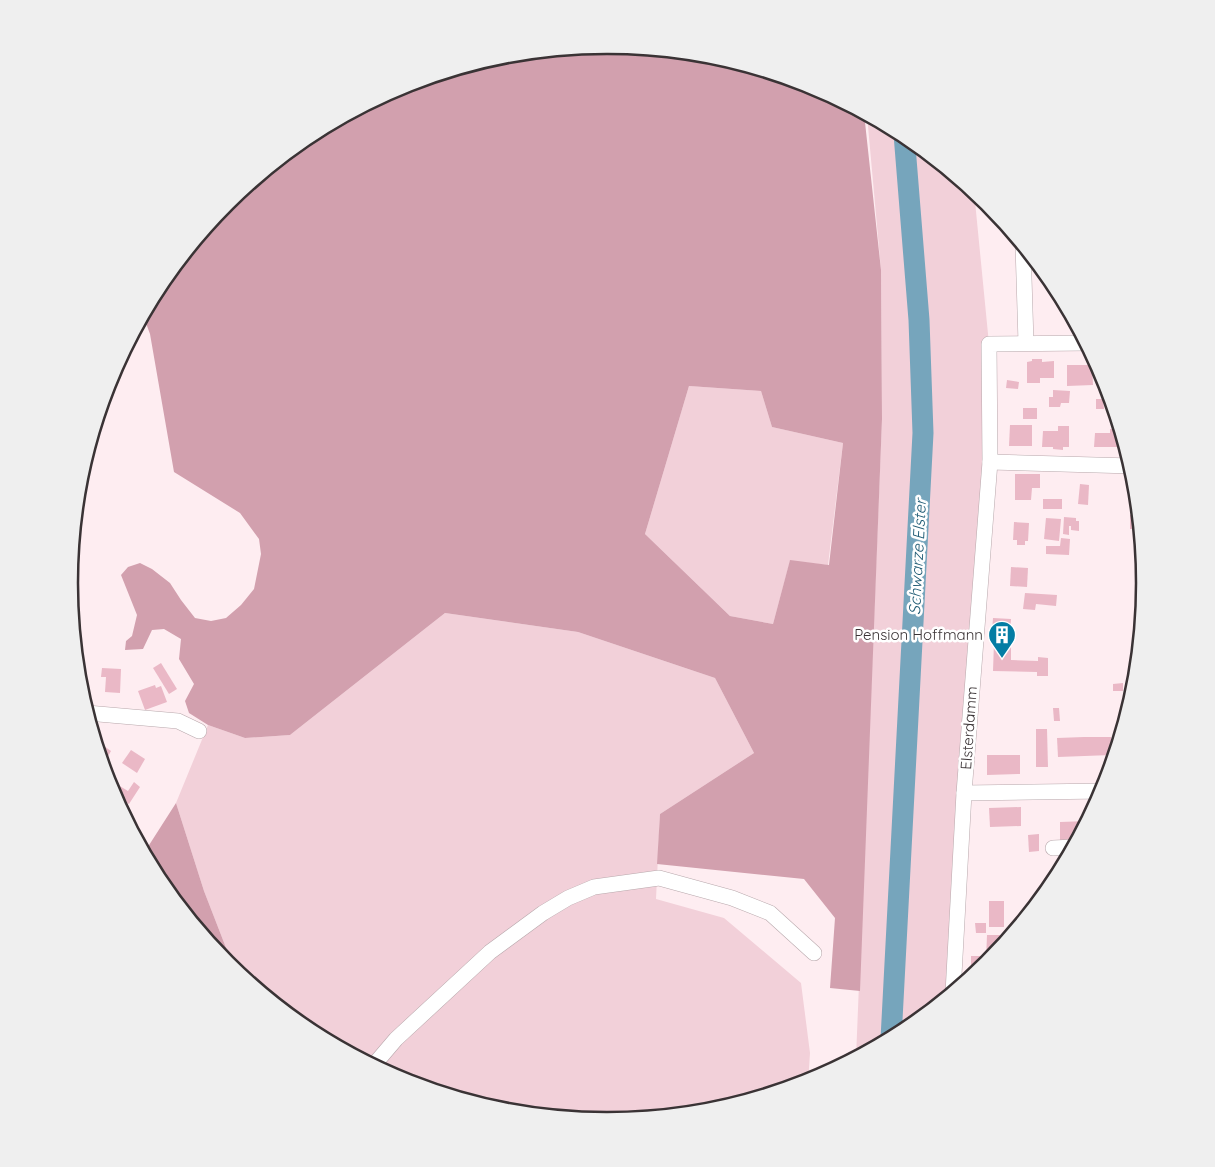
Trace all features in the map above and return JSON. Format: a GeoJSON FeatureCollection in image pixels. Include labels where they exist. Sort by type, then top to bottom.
{"type":"FeatureCollection","features":[{"type":"Feature","properties":{"kind":"street"},"geometry":{"type":"LineString","coordinates":[[1023,255],[1026,343],[1080,343]]}},
{"type":"Feature","properties":{"kind":"street","name":"Elsterdamm"},"geometry":{"type":"LineString","coordinates":[[953,985],[964,793],[990,462],[989,344],[1026,343]]}},
{"type":"Feature","properties":{"kind":"street"},"geometry":{"type":"LineString","coordinates":[[990,462],[1124,466]]}},
{"type":"Feature","properties":{"kind":"street"},"geometry":{"type":"LineString","coordinates":[[94,715],[178,721],[199,731]]}},
{"type":"Feature","properties":{"kind":"street"},"geometry":{"type":"LineString","coordinates":[[964,793],[1095,791]]}},
{"type":"Feature","properties":{"kind":"street"},"geometry":{"type":"LineString","coordinates":[[1052,848],[1066,847]]}},
{"type":"Feature","properties":{"kind":"street"},"geometry":{"type":"LineString","coordinates":[[377,1061],[396,1039],[490,952],[543,913],[568,898],[594,887],[659,878],[732,898],[770,913],[814,953]]}},
{"type":"Feature","properties":{"kind":"shaded area"},"geometry":{"type":"Polygon","coordinates":[[[608,54],[677,58],[745,72],[778,82],[842,108],[865,121],[881,270],[882,419],[860,991],[830,988],[835,918],[804,879],[657,864],[660,814],[754,753],[715,678],[578,632],[445,613],[290,735],[245,738],[208,725],[189,713],[185,701],[194,684],[179,659],[181,639],[164,629],[152,630],[143,649],[125,650],[126,641],[132,636],[137,615],[121,575],[128,567],[140,563],[152,569],[170,583],[195,618],[211,621],[226,618],[241,605],[254,589],[261,554],[259,539],[240,513],[174,472],[150,334],[146,324],[167,289],[187,261],[209,234],[258,185],[313,143],[373,108],[437,82],[470,72],[538,58],[573,55],[608,54]],[[689,386],[645,534],[730,616],[773,624],[790,560],[829,565],[843,443],[772,427],[761,391],[689,386]]]}},
{"type":"Feature","properties":{"kind":"shaded area"},"geometry":{"type":"Polygon","coordinates":[[[868,123],[902,143],[930,163],[975,202],[989,344],[990,462],[952,986],[902,1024],[856,1051],[882,419],[881,270],[868,123]]]}},
{"type":"Feature","properties":{"kind":"shaded area"},"geometry":{"type":"Polygon","coordinates":[[[689,386],[761,391],[772,427],[843,443],[828,565],[790,561],[773,624],[730,616],[645,534],[689,386]]]}},
{"type":"Feature","properties":{"kind":"shaded area"},"geometry":{"type":"Polygon","coordinates":[[[445,613],[578,632],[715,678],[754,753],[660,814],[656,899],[724,918],[801,983],[810,1053],[809,1074],[745,1095],[677,1109],[608,1113],[538,1109],[470,1095],[405,1073],[373,1059],[313,1024],[258,982],[228,953],[204,891],[176,803],[208,725],[245,738],[290,735],[445,613]]]}},
{"type":"Feature","properties":{"kind":"shaded area"},"geometry":{"type":"Polygon","coordinates":[[[176,803],[204,891],[228,953],[187,906],[148,847],[176,803]]]}},
{"type":"Feature","properties":{"kind":"building"},"geometry":{"type":"Polygon","coordinates":[[[1032,359],[1042,359],[1042,362],[1054,361],[1054,378],[1040,378],[1040,383],[1027,383],[1027,362],[1032,361],[1032,359]]]}},
{"type":"Feature","properties":{"kind":"building"},"geometry":{"type":"Polygon","coordinates":[[[1067,365],[1090,365],[1093,385],[1067,386],[1067,365]]]}},
{"type":"Feature","properties":{"kind":"building"},"geometry":{"type":"Polygon","coordinates":[[[1007,380],[1019,382],[1018,389],[1006,388],[1007,380]]]}},
{"type":"Feature","properties":{"kind":"building"},"geometry":{"type":"Polygon","coordinates":[[[1053,390],[1070,391],[1069,403],[1061,403],[1060,407],[1049,407],[1049,397],[1053,397],[1053,390]]]}},
{"type":"Feature","properties":{"kind":"building"},"geometry":{"type":"Polygon","coordinates":[[[1096,399],[1103,399],[1104,409],[1096,409],[1096,399]]]}},
{"type":"Feature","properties":{"kind":"building"},"geometry":{"type":"Polygon","coordinates":[[[1023,408],[1037,408],[1037,419],[1023,419],[1023,408]]]}},
{"type":"Feature","properties":{"kind":"building"},"geometry":{"type":"Polygon","coordinates":[[[1010,425],[1032,425],[1032,446],[1009,446],[1010,425]]]}},
{"type":"Feature","properties":{"kind":"building"},"geometry":{"type":"Polygon","coordinates":[[[1058,426],[1069,426],[1069,447],[1063,447],[1063,450],[1053,449],[1053,447],[1042,447],[1043,431],[1058,431],[1058,426]]]}},
{"type":"Feature","properties":{"kind":"building"},"geometry":{"type":"Polygon","coordinates":[[[1110,429],[1114,429],[1119,447],[1094,447],[1095,433],[1110,433],[1110,429]]]}},
{"type":"Feature","properties":{"kind":"building"},"geometry":{"type":"Polygon","coordinates":[[[1015,474],[1040,474],[1040,488],[1032,488],[1031,500],[1015,500],[1015,474]]]}},
{"type":"Feature","properties":{"kind":"building"},"geometry":{"type":"Polygon","coordinates":[[[1080,484],[1089,485],[1088,505],[1078,504],[1080,484]]]}},
{"type":"Feature","properties":{"kind":"building"},"geometry":{"type":"Polygon","coordinates":[[[1043,499],[1062,499],[1062,509],[1043,509],[1043,499]]]}},
{"type":"Feature","properties":{"kind":"building"},"geometry":{"type":"Polygon","coordinates":[[[1130,515],[1133,515],[1134,529],[1130,529],[1130,515]]]}},
{"type":"Feature","properties":{"kind":"building"},"geometry":{"type":"Polygon","coordinates":[[[1064,517],[1076,518],[1076,521],[1079,521],[1079,531],[1071,530],[1071,526],[1069,526],[1069,535],[1063,534],[1064,517]]]}},
{"type":"Feature","properties":{"kind":"building"},"geometry":{"type":"Polygon","coordinates":[[[1046,518],[1061,519],[1059,541],[1044,539],[1046,518]]]}},
{"type":"Feature","properties":{"kind":"building"},"geometry":{"type":"Polygon","coordinates":[[[1014,522],[1029,523],[1028,541],[1025,541],[1025,545],[1017,545],[1017,540],[1013,540],[1014,522]]]}},
{"type":"Feature","properties":{"kind":"building"},"geometry":{"type":"Polygon","coordinates":[[[1061,538],[1070,539],[1069,555],[1046,554],[1046,546],[1060,546],[1061,538]]]}},
{"type":"Feature","properties":{"kind":"building"},"geometry":{"type":"Polygon","coordinates":[[[1011,567],[1028,568],[1027,587],[1010,586],[1011,567]]]}},
{"type":"Feature","properties":{"kind":"building"},"geometry":{"type":"Polygon","coordinates":[[[1025,593],[1057,595],[1056,606],[1036,604],[1035,610],[1023,609],[1025,593]]]}},
{"type":"Feature","properties":{"kind":"building"},"geometry":{"type":"Polygon","coordinates":[[[993,618],[1011,619],[1010,633],[992,632],[993,618]]]}},
{"type":"Feature","properties":{"kind":"building","name":"Pension Hoffmann"},"geometry":{"type":"Polygon","coordinates":[[[994,642],[1011,643],[1011,660],[1038,661],[1038,657],[1048,658],[1048,676],[1037,676],[1037,672],[993,671],[994,642]]]}},
{"type":"Feature","properties":{"kind":"building"},"geometry":{"type":"Polygon","coordinates":[[[161,663],[177,689],[169,694],[153,668],[161,663]]]}},
{"type":"Feature","properties":{"kind":"building"},"geometry":{"type":"Polygon","coordinates":[[[102,668],[121,669],[120,693],[105,692],[106,677],[101,677],[102,668]]]}},
{"type":"Feature","properties":{"kind":"building"},"geometry":{"type":"Polygon","coordinates":[[[1123,683],[1123,691],[1113,691],[1113,684],[1123,683]]]}},
{"type":"Feature","properties":{"kind":"building"},"geometry":{"type":"Polygon","coordinates":[[[155,685],[156,688],[161,686],[167,702],[145,710],[138,691],[155,685]]]}},
{"type":"Feature","properties":{"kind":"building"},"geometry":{"type":"Polygon","coordinates":[[[1053,708],[1059,708],[1060,721],[1054,721],[1053,708]]]}},
{"type":"Feature","properties":{"kind":"building"},"geometry":{"type":"Polygon","coordinates":[[[1036,729],[1047,729],[1048,767],[1036,767],[1036,729]]]}},
{"type":"Feature","properties":{"kind":"building"},"geometry":{"type":"Polygon","coordinates":[[[1111,737],[1111,747],[1109,755],[1058,757],[1057,738],[1111,737]]]}},
{"type":"Feature","properties":{"kind":"building"},"geometry":{"type":"Polygon","coordinates":[[[104,746],[111,751],[107,757],[104,746]]]}},
{"type":"Feature","properties":{"kind":"building"},"geometry":{"type":"Polygon","coordinates":[[[131,750],[145,759],[137,773],[122,763],[131,750]]]}},
{"type":"Feature","properties":{"kind":"building"},"geometry":{"type":"Polygon","coordinates":[[[987,755],[1020,755],[1020,774],[987,775],[987,755]]]}},
{"type":"Feature","properties":{"kind":"building"},"geometry":{"type":"Polygon","coordinates":[[[134,782],[140,787],[129,804],[125,802],[118,785],[128,791],[134,782]]]}},
{"type":"Feature","properties":{"kind":"building"},"geometry":{"type":"Polygon","coordinates":[[[1021,807],[1021,826],[990,827],[989,808],[1021,807]]]}},
{"type":"Feature","properties":{"kind":"building"},"geometry":{"type":"Polygon","coordinates":[[[1081,821],[1070,841],[1060,841],[1060,822],[1081,821]]]}},
{"type":"Feature","properties":{"kind":"building"},"geometry":{"type":"Polygon","coordinates":[[[1039,834],[1039,851],[1029,852],[1028,835],[1039,834]]]}},
{"type":"Feature","properties":{"kind":"building"},"geometry":{"type":"Polygon","coordinates":[[[989,901],[1004,901],[1004,927],[989,927],[989,901]]]}},
{"type":"Feature","properties":{"kind":"building"},"geometry":{"type":"Polygon","coordinates":[[[975,923],[986,923],[986,933],[976,933],[975,923]]]}},
{"type":"Feature","properties":{"kind":"building"},"geometry":{"type":"Polygon","coordinates":[[[987,935],[1000,935],[1000,939],[986,954],[987,935]]]}},
{"type":"Feature","properties":{"kind":"building"},"geometry":{"type":"Polygon","coordinates":[[[971,956],[984,956],[973,967],[971,967],[971,956]]]}},
{"type":"Feature","properties":{"kind":"waterway","name":"Schwarze Elster"},"geometry":{"type":"LineString","coordinates":[[891,1030],[923,433],[919,320],[905,145]]}},
{"type":"Feature","properties":{"kind":"place","name":"Pension Hoffmann"},"geometry":{"type":"Point","coordinates":[1002,659]}}]}
